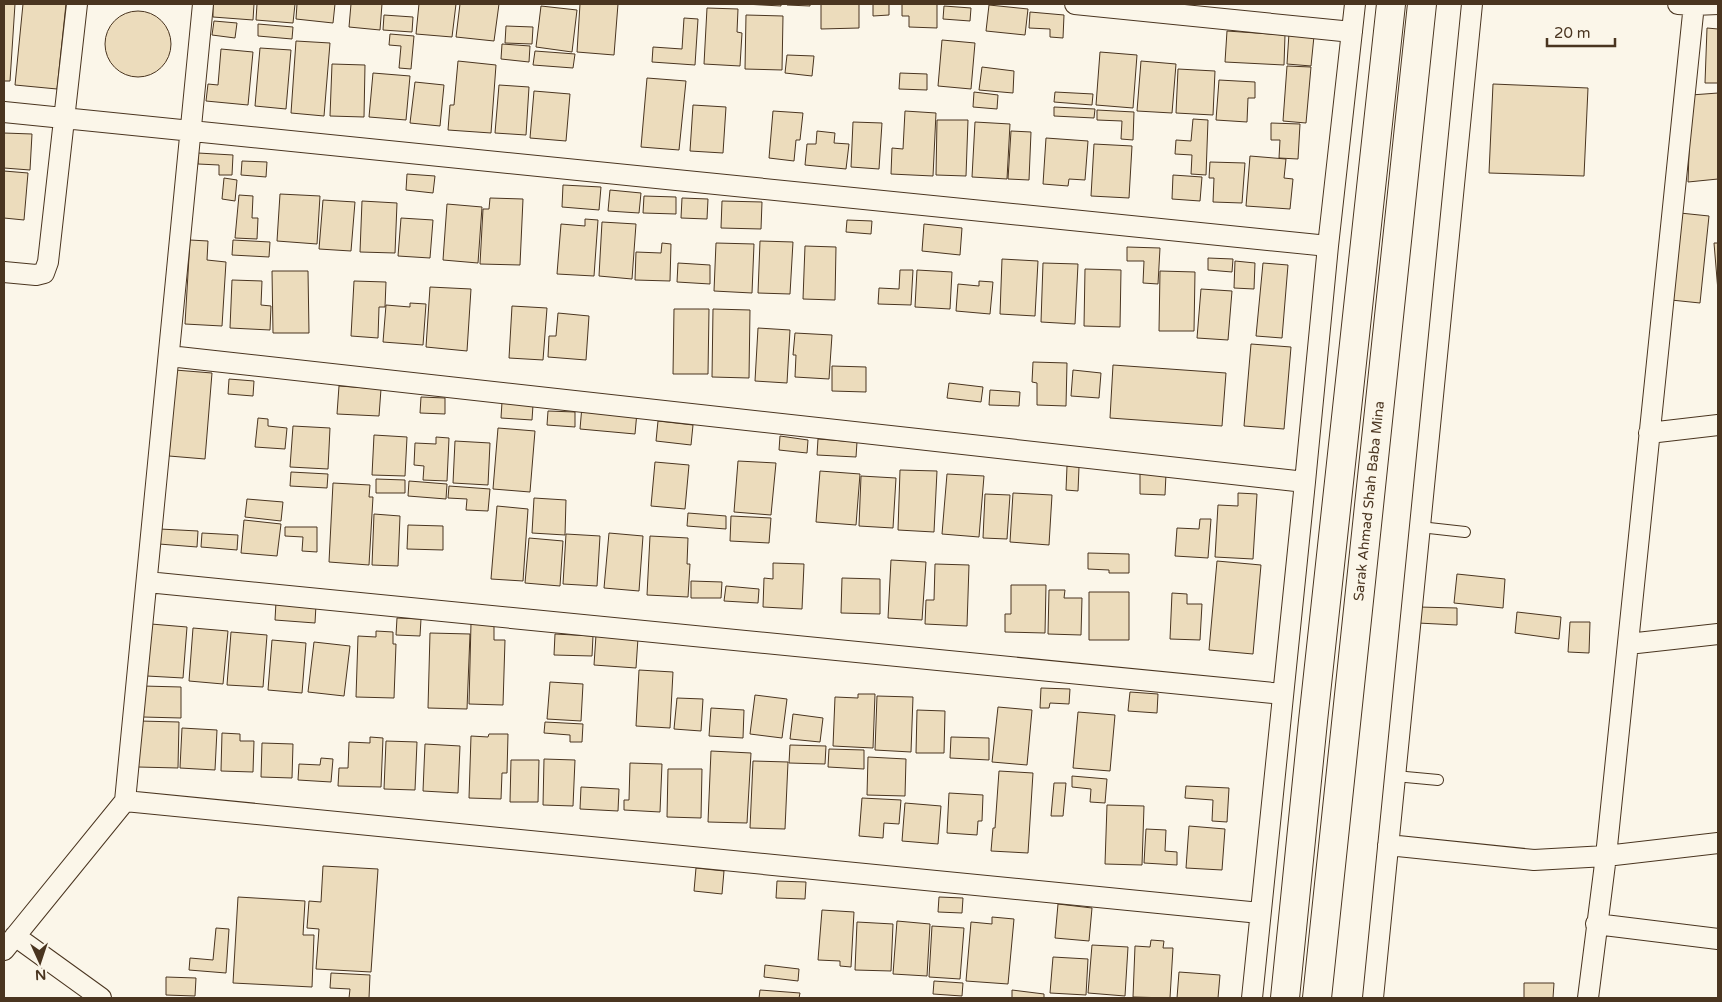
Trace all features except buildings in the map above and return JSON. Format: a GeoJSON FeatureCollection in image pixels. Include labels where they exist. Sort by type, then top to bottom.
{"type":"FeatureCollection","features":[{"type":"Feature","properties":{"kind":"highway"},"geometry":{"type":"LineString","coordinates":[[1286,998],[1319,662],[1391,4]]}},
{"type":"Feature","properties":{"kind":"highway","name":"Sarak Ahmad Shah Baba Mina"},"geometry":{"type":"LineString","coordinates":[[1317,998],[1422,4]]}},
{"type":"Feature","properties":{"kind":"street"},"geometry":{"type":"LineString","coordinates":[[4,272],[36,275],[44,273],[48,262],[77,4]]}},
{"type":"Feature","properties":{"kind":"street"},"geometry":{"type":"LineString","coordinates":[[92,996],[10,943],[125,801],[203,4]]}},
{"type":"Feature","properties":{"kind":"street"},"geometry":{"type":"LineString","coordinates":[[1075,4],[1352,32]]}},
{"type":"Feature","properties":{"kind":"street"},"geometry":{"type":"LineString","coordinates":[[1252,998],[1306,482],[1328,246],[1355,4]]}},
{"type":"Feature","properties":{"kind":"street"},"geometry":{"type":"LineString","coordinates":[[1373,998],[1472,4]]}},
{"type":"Feature","properties":{"kind":"street"},"geometry":{"type":"LineString","coordinates":[[1588,998],[1606,856],[1628,644],[1689,4],[1718,4]]}},
{"type":"Feature","properties":{"kind":"street"},"geometry":{"type":"LineString","coordinates":[[4,112],[1328,246]]}},
{"type":"Feature","properties":{"kind":"street"},"geometry":{"type":"LineString","coordinates":[[169,356],[1306,482]]}},
{"type":"Feature","properties":{"kind":"street"},"geometry":{"type":"LineString","coordinates":[[1649,433],[1718,425]]}},
{"type":"Feature","properties":{"kind":"street"},"geometry":{"type":"LineString","coordinates":[[147,582],[1283,694]]}},
{"type":"Feature","properties":{"kind":"street"},"geometry":{"type":"LineString","coordinates":[[1628,644],[1718,634]]}},
{"type":"Feature","properties":{"kind":"street"},"geometry":{"type":"LineString","coordinates":[[125,801],[1260,913]]}},
{"type":"Feature","properties":{"kind":"street"},"geometry":{"type":"LineString","coordinates":[[1388,845],[1534,860],[1606,856],[1718,843]]}},
{"type":"Feature","properties":{"kind":"street"},"geometry":{"type":"LineString","coordinates":[[1596,924],[1718,939]]}},
{"type":"Feature","properties":{"kind":"lane"},"geometry":{"type":"LineString","coordinates":[[1420,527],[1465,532]]}},
{"type":"Feature","properties":{"kind":"lane"},"geometry":{"type":"LineString","coordinates":[[1395,776],[1438,780]]}}]}
